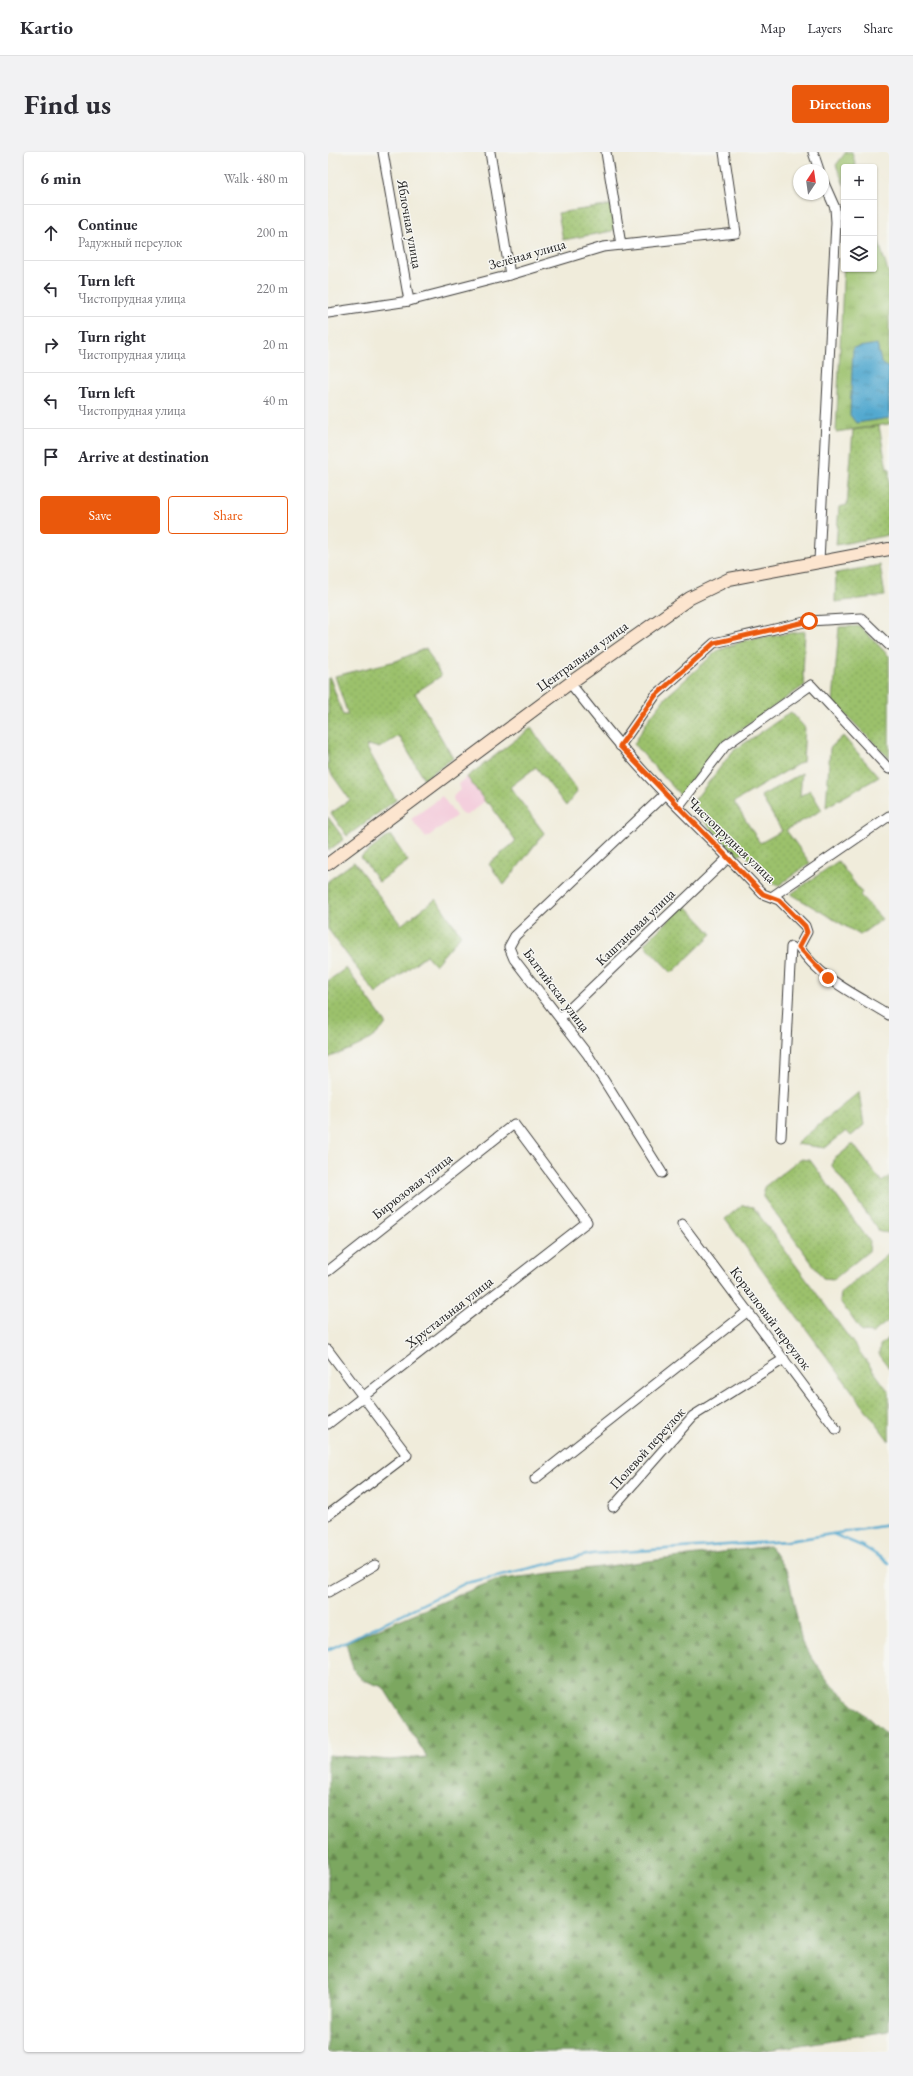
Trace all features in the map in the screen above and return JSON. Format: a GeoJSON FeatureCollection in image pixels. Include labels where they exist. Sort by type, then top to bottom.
{"type":"FeatureCollection","features":[{"type":"Feature","properties":{"kind":"main road","name":"Центральная улица"},"geometry":{"type":"LineString","coordinates":[[328,864],[570,683],[690,598],[729,579],[889,549]]}},
{"type":"Feature","properties":{"kind":"street","name":"Яблочная улица"},"geometry":{"type":"LineString","coordinates":[[383,152],[409,301]]}},
{"type":"Feature","properties":{"kind":"street"},"geometry":{"type":"LineString","coordinates":[[490,152],[510,275]]}},
{"type":"Feature","properties":{"kind":"street"},"geometry":{"type":"LineString","coordinates":[[606,152],[620,245]]}},
{"type":"Feature","properties":{"kind":"street","name":"Зелёная улица"},"geometry":{"type":"LineString","coordinates":[[328,313],[409,301],[510,275],[603,247],[736,233],[724,152]]}},
{"type":"Feature","properties":{"kind":"street"},"geometry":{"type":"LineString","coordinates":[[813,152],[817,164]]}},
{"type":"Feature","properties":{"kind":"street"},"geometry":{"type":"LineString","coordinates":[[819,561],[836,222],[835,208],[829,194]]}},
{"type":"Feature","properties":{"kind":"street"},"geometry":{"type":"LineString","coordinates":[[620,746],[655,696],[714,643],[809,621],[861,618],[889,645]]}},
{"type":"Feature","properties":{"kind":"street","name":"Чистопрудная улица"},"geometry":{"type":"LineString","coordinates":[[570,683],[620,746],[665,794],[729,857],[763,894],[773,896],[779,900],[805,926],[807,932],[799,947],[804,954],[828,978],[889,1015]]}},
{"type":"Feature","properties":{"kind":"street"},"geometry":{"type":"LineString","coordinates":[[678,807],[726,745],[811,685],[889,769]]}},
{"type":"Feature","properties":{"kind":"street","name":"Балтийская улица"},"geometry":{"type":"LineString","coordinates":[[662,1172],[588,1055],[514,959],[509,947],[515,936],[665,794]]}},
{"type":"Feature","properties":{"kind":"street"},"geometry":{"type":"LineString","coordinates":[[773,896],[889,816]]}},
{"type":"Feature","properties":{"kind":"street","name":"Каштановая улица"},"geometry":{"type":"LineString","coordinates":[[560,1018],[729,857]]}},
{"type":"Feature","properties":{"kind":"street"},"geometry":{"type":"LineString","coordinates":[[781,1137],[791,947]]}},
{"type":"Feature","properties":{"kind":"street","name":"Бирюзовая улица"},"geometry":{"type":"LineString","coordinates":[[328,1271],[514,1124],[586,1222]]}},
{"type":"Feature","properties":{"kind":"street","name":"Хрустальная улица"},"geometry":{"type":"LineString","coordinates":[[328,1424],[586,1222]]}},
{"type":"Feature","properties":{"kind":"street","name":"Коралловый переулок"},"geometry":{"type":"LineString","coordinates":[[682,1224],[836,1429]]}},
{"type":"Feature","properties":{"kind":"street"},"geometry":{"type":"LineString","coordinates":[[535,1479],[748,1311]]}},
{"type":"Feature","properties":{"kind":"street"},"geometry":{"type":"LineString","coordinates":[[328,1350],[407,1454],[328,1515]]}},
{"type":"Feature","properties":{"kind":"street","name":"Полевой переулок"},"geometry":{"type":"LineString","coordinates":[[613,1507],[693,1416],[784,1359]]}},
{"type":"Feature","properties":{"kind":"street"},"geometry":{"type":"LineString","coordinates":[[328,1592],[375,1565]]}},
{"type":"Feature","properties":{"kind":"shaded area"},"geometry":{"type":"Polygon","coordinates":[[[467,777],[485,801],[467,815],[462,814],[453,799],[454,795],[460,790],[458,784],[467,777]]]}},
{"type":"Feature","properties":{"kind":"shaded area"},"geometry":{"type":"Polygon","coordinates":[[[442,796],[456,816],[426,838],[411,819],[442,796]]]}},
{"type":"Feature","properties":{"kind":"green space"},"geometry":{"type":"Polygon","coordinates":[[[846,152],[852,152],[855,164],[841,164],[841,178],[836,165],[846,152]]]}},
{"type":"Feature","properties":{"kind":"green space"},"geometry":{"type":"Polygon","coordinates":[[[612,205],[615,227],[612,231],[563,240],[558,213],[612,205]]]}},
{"type":"Feature","properties":{"kind":"green space"},"geometry":{"type":"Polygon","coordinates":[[[877,236],[889,275],[889,424],[836,432],[843,272],[877,272],[877,236]]]}},
{"type":"Feature","properties":{"kind":"green space"},"geometry":{"type":"Polygon","coordinates":[[[879,426],[887,469],[889,468],[889,535],[836,545],[839,507],[847,505],[853,430],[879,426]]]}},
{"type":"Feature","properties":{"kind":"green space"},"geometry":{"type":"Polygon","coordinates":[[[880,565],[885,596],[835,602],[836,573],[880,565]]]}},
{"type":"Feature","properties":{"kind":"green space"},"geometry":{"type":"Polygon","coordinates":[[[860,626],[889,656],[889,758],[833,702],[839,627],[860,626]]]}},
{"type":"Feature","properties":{"kind":"green space"},"geometry":{"type":"Polygon","coordinates":[[[805,631],[803,676],[805,685],[724,741],[680,795],[634,744],[648,720],[665,698],[717,651],[746,640],[805,631]]]}},
{"type":"Feature","properties":{"kind":"green space"},"geometry":{"type":"Polygon","coordinates":[[[426,648],[441,676],[415,693],[453,758],[424,779],[399,736],[379,748],[369,745],[366,746],[396,800],[347,836],[331,813],[350,800],[328,769],[328,678],[330,678],[343,715],[348,715],[335,676],[396,661],[426,648]]]}},
{"type":"Feature","properties":{"kind":"green space"},"geometry":{"type":"Polygon","coordinates":[[[791,712],[805,728],[803,761],[734,802],[760,843],[782,831],[761,796],[802,773],[800,796],[810,790],[822,810],[786,830],[810,863],[778,886],[770,882],[744,853],[737,856],[690,806],[733,751],[791,712]]]}},
{"type":"Feature","properties":{"kind":"green space"},"geometry":{"type":"Polygon","coordinates":[[[531,728],[577,792],[566,806],[536,767],[510,787],[544,833],[504,885],[489,864],[516,841],[489,803],[487,804],[467,777],[531,728]]]}},
{"type":"Feature","properties":{"kind":"green space"},"geometry":{"type":"Polygon","coordinates":[[[843,736],[879,777],[826,807],[830,748],[843,736]]]}},
{"type":"Feature","properties":{"kind":"green space"},"geometry":{"type":"Polygon","coordinates":[[[328,817],[344,839],[328,851],[328,817]]]}},
{"type":"Feature","properties":{"kind":"green space"},"geometry":{"type":"Polygon","coordinates":[[[390,835],[408,861],[379,882],[361,857],[390,835]]]}},
{"type":"Feature","properties":{"kind":"green space"},"geometry":{"type":"Polygon","coordinates":[[[838,861],[862,893],[860,895],[882,919],[860,935],[791,894],[838,861]]]}},
{"type":"Feature","properties":{"kind":"green space"},"geometry":{"type":"Polygon","coordinates":[[[354,862],[401,925],[436,899],[461,935],[435,965],[426,955],[376,994],[328,929],[328,881],[354,862]]]}},
{"type":"Feature","properties":{"kind":"green space"},"geometry":{"type":"Polygon","coordinates":[[[685,905],[712,934],[672,973],[644,944],[685,905]]]}},
{"type":"Feature","properties":{"kind":"green space"},"geometry":{"type":"Polygon","coordinates":[[[346,968],[386,1023],[381,1030],[360,1045],[328,1058],[328,981],[346,968]]]}},
{"type":"Feature","properties":{"kind":"green space"},"geometry":{"type":"Polygon","coordinates":[[[859,1092],[864,1125],[851,1136],[846,1131],[825,1148],[796,1144],[859,1092]]]}},
{"type":"Feature","properties":{"kind":"green space"},"geometry":{"type":"Polygon","coordinates":[[[853,1144],[882,1182],[889,1176],[889,1233],[880,1232],[832,1166],[833,1160],[853,1144]]]}},
{"type":"Feature","properties":{"kind":"green space"},"geometry":{"type":"Polygon","coordinates":[[[800,1159],[810,1160],[870,1242],[869,1251],[834,1279],[823,1278],[763,1197],[764,1187],[800,1159]]]}},
{"type":"Feature","properties":{"kind":"green space"},"geometry":{"type":"Polygon","coordinates":[[[742,1205],[753,1207],[889,1392],[889,1441],[725,1219],[742,1205]]]}},
{"type":"Feature","properties":{"kind":"green space"},"geometry":{"type":"Polygon","coordinates":[[[889,1253],[889,1320],[873,1333],[862,1332],[840,1301],[841,1292],[889,1253]]]}},
{"type":"Feature","properties":{"kind":"green space"},"geometry":{"type":"Polygon","coordinates":[[[889,1338],[889,1368],[879,1354],[880,1345],[889,1338]]]}},
{"type":"Feature","properties":{"kind":"green space"},"geometry":{"type":"Polygon","coordinates":[[[770,1546],[788,1574],[802,1643],[828,1681],[889,1737],[889,2031],[756,2052],[328,2052],[328,1755],[390,1760],[427,1757],[383,1687],[359,1677],[353,1667],[346,1642],[495,1580],[770,1546]]]}},
{"type":"Feature","properties":{"kind":"water"},"geometry":{"type":"Polygon","coordinates":[[[877,344],[881,362],[889,369],[889,418],[856,423],[850,415],[853,348],[877,344]]]}},
{"type":"Feature","properties":{"kind":"waterway"},"geometry":{"type":"LineString","coordinates":[[328,1650],[466,1583],[591,1554],[788,1541],[889,1525]]}},
{"type":"Feature","properties":{"kind":"waterway"},"geometry":{"type":"LineString","coordinates":[[833,1534],[864,1547],[889,1563]]}},
{"type":"Feature","properties":{"kind":"route"},"geometry":{"type":"LineString","coordinates":[[809,621],[714,643],[655,696],[620,746],[665,794],[729,857],[763,894],[773,896],[779,900],[805,926],[807,932],[799,947],[828,978]]}}]}
